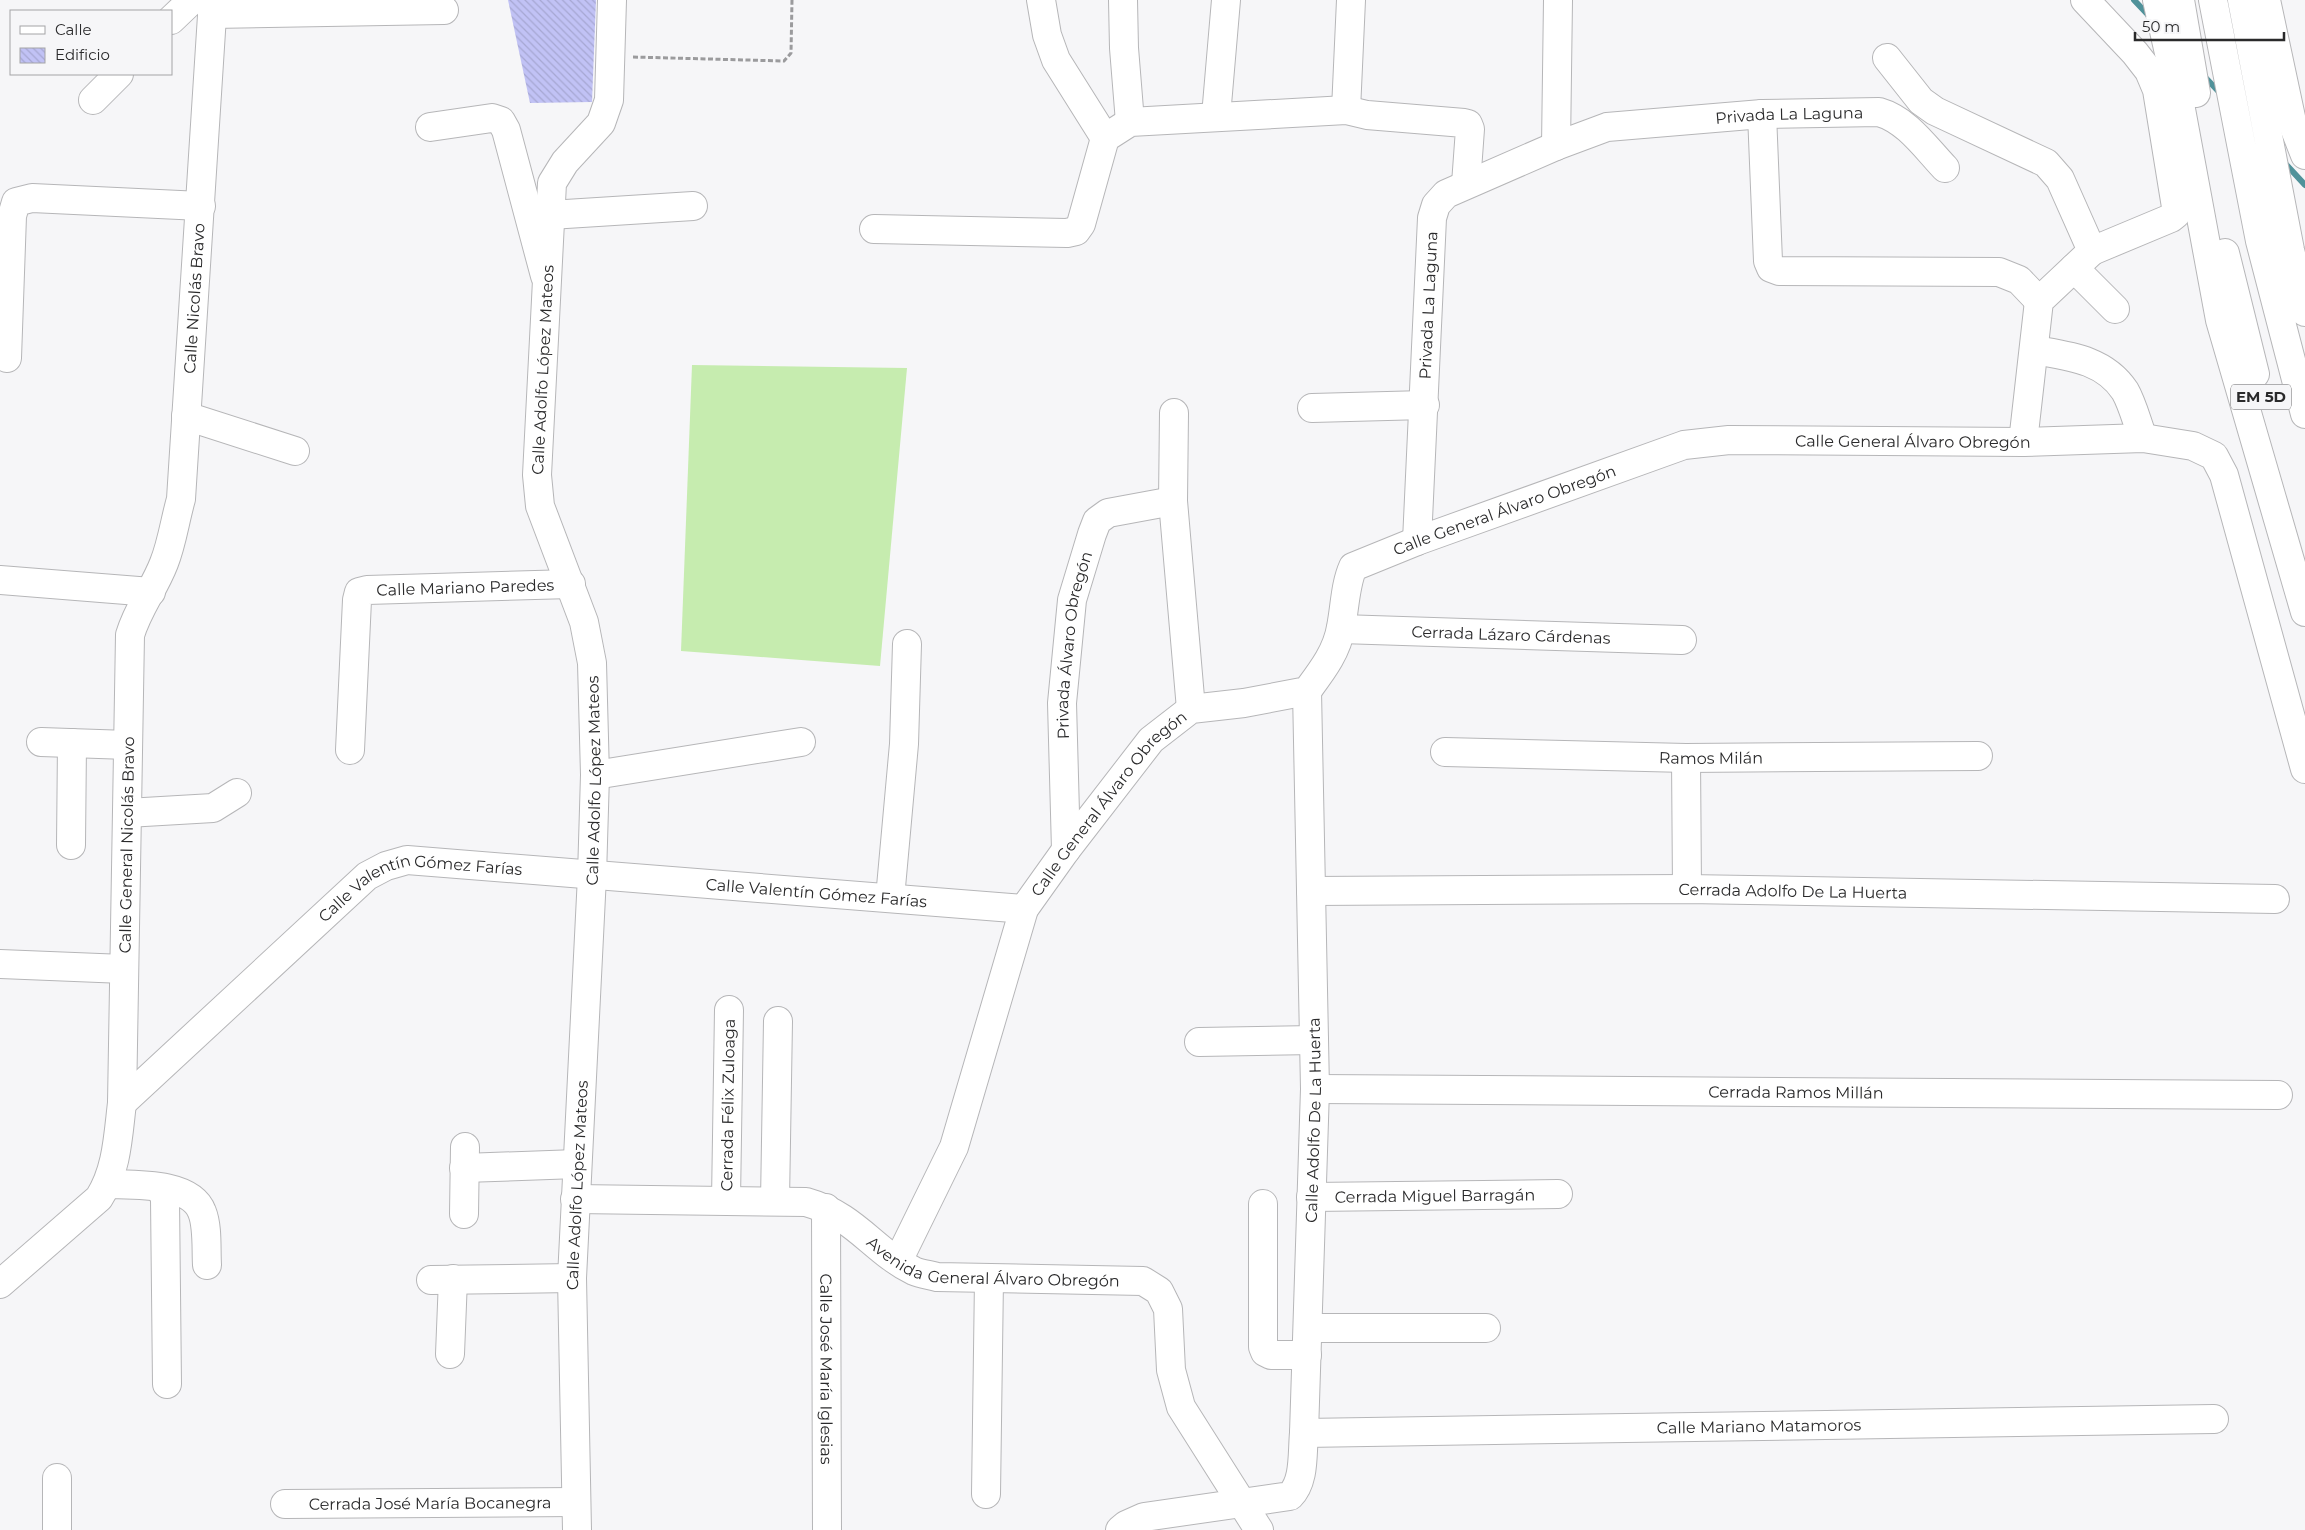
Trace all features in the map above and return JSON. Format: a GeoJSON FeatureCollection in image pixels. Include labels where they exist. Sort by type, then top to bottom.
{"type":"FeatureCollection","features":[{"type":"Feature","properties":{"kind":"main road","name":"Calle Adolfo López Mateos"},"geometry":{"type":"LineString","coordinates":[[577,1530],[572,1278],[592,876],[595,775],[592,663],[584,622],[540,506],[537,476],[552,183],[565,162],[601,123],[609,100],[612,0]]}},
{"type":"Feature","properties":{"kind":"main road"},"geometry":{"type":"LineString","coordinates":[[1041,0],[1047,35],[1056,60],[1105,138]]}},
{"type":"Feature","properties":{"kind":"main road"},"geometry":{"type":"LineString","coordinates":[[1123,0],[1124,48],[1130,122]]}},
{"type":"Feature","properties":{"kind":"main road"},"geometry":{"type":"LineString","coordinates":[[1216,116],[1226,0]]}},
{"type":"Feature","properties":{"kind":"main road"},"geometry":{"type":"LineString","coordinates":[[1346,110],[1351,0]]}},
{"type":"Feature","properties":{"kind":"main road"},"geometry":{"type":"LineString","coordinates":[[1556,146],[1558,0]]}},
{"type":"Feature","properties":{"kind":"main road"},"geometry":{"type":"LineString","coordinates":[[2023,442],[2039,301],[2083,260],[2176,214],[2157,90],[2149,71],[2136,53],[2085,0]]}},
{"type":"Feature","properties":{"kind":"main road"},"geometry":{"type":"LineString","coordinates":[[2157,0],[2178,92],[2220,320],[2305,612]]}},
{"type":"Feature","properties":{"kind":"main road","name":"EM 5D"},"geometry":{"type":"LineString","coordinates":[[2180,0],[2223,246],[2248,352],[2305,546]]}},
{"type":"Feature","properties":{"kind":"main road","name":"EM 5D"},"geometry":{"type":"LineString","coordinates":[[2213,0],[2260,241],[2305,414]]}},
{"type":"Feature","properties":{"kind":"main road"},"geometry":{"type":"LineString","coordinates":[[2242,0],[2290,250],[2305,312]]}},
{"type":"Feature","properties":{"kind":"main road"},"geometry":{"type":"LineString","coordinates":[[2266,0],[2292,122],[2305,155]]}},
{"type":"Feature","properties":{"kind":"main road"},"geometry":{"type":"LineString","coordinates":[[172,20],[206,5],[444,10]]}},
{"type":"Feature","properties":{"kind":"main road","name":"Calle Nicolás Bravo"},"geometry":{"type":"LineString","coordinates":[[151,592],[165,562],[181,499],[201,206],[206,5]]}},
{"type":"Feature","properties":{"kind":"main road"},"geometry":{"type":"LineString","coordinates":[[1887,58],[1922,101],[1935,111],[2046,163],[2060,179],[2083,260],[2115,309]]}},
{"type":"Feature","properties":{"kind":"main road"},"geometry":{"type":"LineString","coordinates":[[93,100],[118,75]]}},
{"type":"Feature","properties":{"kind":"main road"},"geometry":{"type":"LineString","coordinates":[[874,229],[1067,233],[1076,231],[1081,224],[1105,138],[1130,122],[1346,110],[1367,115],[1468,124],[1470,129],[1466,184]]}},
{"type":"Feature","properties":{"kind":"main road"},"geometry":{"type":"LineString","coordinates":[[1762,114],[1768,261],[1771,268],[1779,271],[1999,272],[2019,280],[2039,301]]}},
{"type":"Feature","properties":{"kind":"main road","name":"Privada La Laguna"},"geometry":{"type":"LineString","coordinates":[[1417,541],[1432,218],[1436,205],[1446,194],[1607,126],[1762,114],[1885,114],[1901,122],[1945,168]]}},
{"type":"Feature","properties":{"kind":"main road"},"geometry":{"type":"LineString","coordinates":[[430,127],[492,118],[501,121],[506,130],[547,283]]}},
{"type":"Feature","properties":{"kind":"main road"},"geometry":{"type":"LineString","coordinates":[[7,358],[12,216],[16,202],[32,198],[201,206]]}},
{"type":"Feature","properties":{"kind":"main road"},"geometry":{"type":"LineString","coordinates":[[550,214],[693,206]]}},
{"type":"Feature","properties":{"kind":"main road"},"geometry":{"type":"LineString","coordinates":[[2034,350],[2082,358],[2108,372],[2125,392],[2143,438]]}},
{"type":"Feature","properties":{"kind":"main road"},"geometry":{"type":"LineString","coordinates":[[1312,408],[1424,405]]}},
{"type":"Feature","properties":{"kind":"main road"},"geometry":{"type":"LineString","coordinates":[[1174,412],[1173,501],[1191,709]]}},
{"type":"Feature","properties":{"kind":"main road"},"geometry":{"type":"LineString","coordinates":[[186,416],[295,451]]}},
{"type":"Feature","properties":{"kind":"main road","name":"Calle General Álvaro Obregón"},"geometry":{"type":"LineString","coordinates":[[898,1261],[954,1147],[1024,909],[1066,850],[1151,740],[1191,709],[1244,703],[1307,691],[1330,658],[1341,629],[1349,576],[1353,567],[1417,541],[1684,445],[1729,440],[2023,442],[2143,438],[2193,446],[2214,456],[2224,475],[2305,769]]}},
{"type":"Feature","properties":{"kind":"main road","name":"Privada Álvaro Obregón"},"geometry":{"type":"LineString","coordinates":[[1066,850],[1062,703],[1072,600],[1092,534],[1098,521],[1108,513],[1173,501]]}},
{"type":"Feature","properties":{"kind":"main road"},"geometry":{"type":"LineString","coordinates":[[0,580],[151,592]]}},
{"type":"Feature","properties":{"kind":"main road","name":"Calle Mariano Paredes"},"geometry":{"type":"LineString","coordinates":[[350,750],[357,600],[359,592],[367,590],[571,584]]}},
{"type":"Feature","properties":{"kind":"main road","name":"Calle General Nicolás Bravo"},"geometry":{"type":"LineString","coordinates":[[122,1103],[130,635],[136,614],[151,592]]}},
{"type":"Feature","properties":{"kind":"main road","name":"Cerrada Lázaro Cárdenas"},"geometry":{"type":"LineString","coordinates":[[1341,629],[1682,640]]}},
{"type":"Feature","properties":{"kind":"main road"},"geometry":{"type":"LineString","coordinates":[[890,898],[904,744],[907,644]]}},
{"type":"Feature","properties":{"kind":"main road","name":"Calle Adolfo De La Huerta"},"geometry":{"type":"LineString","coordinates":[[1120,1530],[1126,1524],[1144,1517],[1290,1496],[1297,1489],[1304,1433],[1315,1089],[1307,691]]}},
{"type":"Feature","properties":{"kind":"main road"},"geometry":{"type":"LineString","coordinates":[[41,742],[128,745]]}},
{"type":"Feature","properties":{"kind":"main road"},"geometry":{"type":"LineString","coordinates":[[595,775],[801,742]]}},
{"type":"Feature","properties":{"kind":"main road"},"geometry":{"type":"LineString","coordinates":[[71,845],[72,743]]}},
{"type":"Feature","properties":{"kind":"main road","name":"Ramos Milán"},"geometry":{"type":"LineString","coordinates":[[1445,752],[1686,758],[1978,756]]}},
{"type":"Feature","properties":{"kind":"main road"},"geometry":{"type":"LineString","coordinates":[[1686,758],[1687,889]]}},
{"type":"Feature","properties":{"kind":"main road"},"geometry":{"type":"LineString","coordinates":[[127,812],[213,808],[237,793]]}},
{"type":"Feature","properties":{"kind":"main road","name":"Calle Valentín Gómez Farías"},"geometry":{"type":"LineString","coordinates":[[122,1103],[367,876],[386,866],[407,860],[1024,909]]}},
{"type":"Feature","properties":{"kind":"main road","name":"Cerrada Adolfo De La Huerta"},"geometry":{"type":"LineString","coordinates":[[1311,891],[1687,889],[2276,899]]}},
{"type":"Feature","properties":{"kind":"main road"},"geometry":{"type":"LineString","coordinates":[[0,964],[124,969]]}},
{"type":"Feature","properties":{"kind":"main road","name":"Cerrada Félix Zuloaga"},"geometry":{"type":"LineString","coordinates":[[726,1200],[729,1010]]}},
{"type":"Feature","properties":{"kind":"main road"},"geometry":{"type":"LineString","coordinates":[[775,1201],[778,1021]]}},
{"type":"Feature","properties":{"kind":"main road"},"geometry":{"type":"LineString","coordinates":[[1199,1042],[1314,1040]]}},
{"type":"Feature","properties":{"kind":"main road","name":"Cerrada Ramos Millán"},"geometry":{"type":"LineString","coordinates":[[1315,1089],[2278,1095]]}},
{"type":"Feature","properties":{"kind":"main road"},"geometry":{"type":"LineString","coordinates":[[0,1284],[99,1198],[108,1184],[114,1163],[122,1103]]}},
{"type":"Feature","properties":{"kind":"main road"},"geometry":{"type":"LineString","coordinates":[[464,1214],[465,1157],[577,1164]]}},
{"type":"Feature","properties":{"kind":"main road"},"geometry":{"type":"LineString","coordinates":[[108,1184],[175,1190],[197,1200],[203,1213],[207,1265]]}},
{"type":"Feature","properties":{"kind":"main road"},"geometry":{"type":"LineString","coordinates":[[161,1188],[165,1199],[167,1384]]}},
{"type":"Feature","properties":{"kind":"main road","name":"Cerrada Miguel Barragán"},"geometry":{"type":"LineString","coordinates":[[1311,1198],[1558,1194]]}},
{"type":"Feature","properties":{"kind":"main road","name":"Avenida General Álvaro Obregón"},"geometry":{"type":"LineString","coordinates":[[575,1199],[806,1202],[826,1208],[848,1221],[898,1261],[915,1272],[937,1277],[1143,1281],[1159,1291],[1168,1309],[1171,1370],[1181,1406],[1259,1530]]}},
{"type":"Feature","properties":{"kind":"main road"},"geometry":{"type":"LineString","coordinates":[[1262,1204],[1263,1347],[1265,1352],[1271,1354],[1307,1342],[1486,1328]]}},
{"type":"Feature","properties":{"kind":"main road","name":"Calle José María Iglesias"},"geometry":{"type":"LineString","coordinates":[[826,1208],[827,1530]]}},
{"type":"Feature","properties":{"kind":"main road"},"geometry":{"type":"LineString","coordinates":[[450,1354],[442,1280],[572,1278]]}},
{"type":"Feature","properties":{"kind":"main road"},"geometry":{"type":"LineString","coordinates":[[986,1494],[989,1279]]}},
{"type":"Feature","properties":{"kind":"main road","name":"Calle Mariano Matamoros"},"geometry":{"type":"LineString","coordinates":[[1304,1433],[1574,1431],[2214,1419]]}},
{"type":"Feature","properties":{"kind":"main road"},"geometry":{"type":"LineString","coordinates":[[57,1478],[57,1530]]}},
{"type":"Feature","properties":{"kind":"main road","name":"Cerrada José María Bocanegra"},"geometry":{"type":"LineString","coordinates":[[285,1504],[575,1502]]}},
{"type":"Feature","properties":{"kind":"path"},"geometry":{"type":"LineString","coordinates":[[610,55],[679,60],[784,61],[791,53],[792,0]]}},
{"type":"Feature","properties":{"kind":"green space"},"geometry":{"type":"Polygon","coordinates":[[[692,365],[907,368],[880,666],[681,651],[692,365]]]}},
{"type":"Feature","properties":{"kind":"building"},"geometry":{"type":"Polygon","coordinates":[[[508,0],[596,0],[592,102],[530,103],[508,0]]]}},
{"type":"Feature","properties":{"kind":"waterway"},"geometry":{"type":"LineString","coordinates":[[2134,0],[2151,18]]}},
{"type":"Feature","properties":{"kind":"waterway"},"geometry":{"type":"LineString","coordinates":[[2202,74],[2221,94]]}},
{"type":"Feature","properties":{"kind":"waterway"},"geometry":{"type":"LineString","coordinates":[[2282,160],[2305,185]]}}]}
